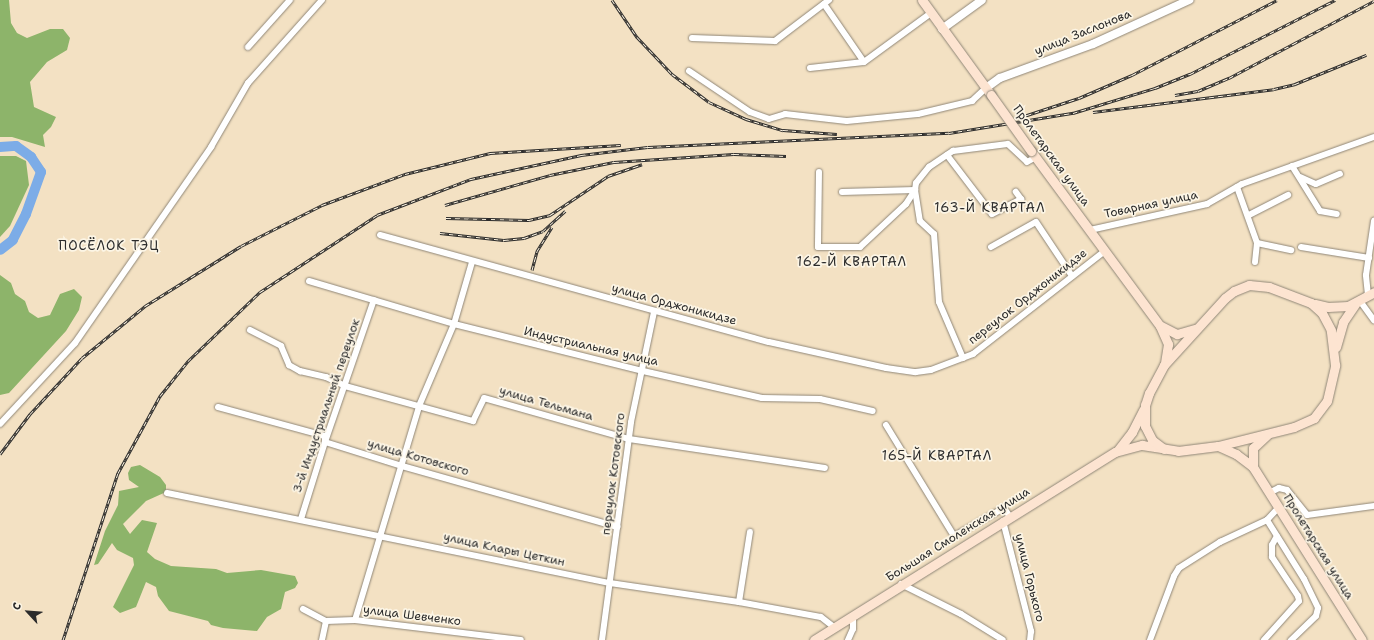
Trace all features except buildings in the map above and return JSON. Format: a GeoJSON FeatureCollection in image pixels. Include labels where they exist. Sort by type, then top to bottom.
{"type":"FeatureCollection","features":[{"type":"Feature","properties":{"kind":"main road","name":"Пролетарская улица"},"geometry":{"type":"LineString","coordinates":[[922,0],[1160,326],[1168,344],[1164,365]]}},
{"type":"Feature","properties":{"kind":"main road"},"geometry":{"type":"LineString","coordinates":[[1164,365],[1225,298],[1234,291],[1249,285],[1269,287],[1311,304],[1335,308],[1358,302],[1371,294]]}},
{"type":"Feature","properties":{"kind":"main road"},"geometry":{"type":"LineString","coordinates":[[1335,352],[1343,322],[1358,302]]}},
{"type":"Feature","properties":{"kind":"main road"},"geometry":{"type":"LineString","coordinates":[[1311,304],[1322,313],[1329,324],[1335,352]]}},
{"type":"Feature","properties":{"kind":"main road"},"geometry":{"type":"LineString","coordinates":[[1160,326],[1177,334],[1187,333],[1198,327]]}},
{"type":"Feature","properties":{"kind":"main road","name":"Большая Смоленская улица"},"geometry":{"type":"LineString","coordinates":[[814,640],[901,584],[1115,452],[1142,445],[1183,451],[1218,446],[1303,424],[1322,410],[1331,392],[1335,352]]}},
{"type":"Feature","properties":{"kind":"main road","name":"Большая Смоленская улица"},"geometry":{"type":"LineString","coordinates":[[1115,452],[1132,432],[1164,365]]}},
{"type":"Feature","properties":{"kind":"main road"},"geometry":{"type":"LineString","coordinates":[[1145,405],[1145,426],[1148,435],[1164,449]]}},
{"type":"Feature","properties":{"kind":"main road","name":"Пролетарская улица"},"geometry":{"type":"LineString","coordinates":[[1254,467],[1253,448],[1270,433]]}},
{"type":"Feature","properties":{"kind":"main road","name":"Пролетарская улица"},"geometry":{"type":"LineString","coordinates":[[1218,446],[1236,454],[1254,467],[1278,508],[1362,640]]}},
{"type":"Feature","properties":{"kind":"street"},"geometry":{"type":"LineString","coordinates":[[248,47],[290,0]]}},
{"type":"Feature","properties":{"kind":"street"},"geometry":{"type":"LineString","coordinates":[[0,424],[75,343],[211,147],[248,83],[322,0]]}},
{"type":"Feature","properties":{"kind":"street"},"geometry":{"type":"LineString","coordinates":[[692,38],[775,41],[830,0]]}},
{"type":"Feature","properties":{"kind":"street"},"geometry":{"type":"LineString","coordinates":[[942,29],[982,0]]}},
{"type":"Feature","properties":{"kind":"street","name":"улица Заслонова"},"geometry":{"type":"LineString","coordinates":[[988,91],[1000,78],[1093,44],[1189,0]]}},
{"type":"Feature","properties":{"kind":"street"},"geometry":{"type":"LineString","coordinates":[[824,4],[864,62]]}},
{"type":"Feature","properties":{"kind":"street"},"geometry":{"type":"LineString","coordinates":[[810,68],[864,62],[931,13]]}},
{"type":"Feature","properties":{"kind":"street"},"geometry":{"type":"LineString","coordinates":[[690,71],[750,112],[769,119],[785,114],[847,121],[918,114],[972,101],[988,91]]}},
{"type":"Feature","properties":{"kind":"street","name":"Товарная улица"},"geometry":{"type":"LineString","coordinates":[[1090,230],[1206,204],[1237,187],[1374,137]]}},
{"type":"Feature","properties":{"kind":"street"},"geometry":{"type":"LineString","coordinates":[[963,358],[939,302],[934,234],[920,221],[915,190],[916,182],[929,167],[953,151],[1008,144],[1027,162],[1034,154]]}},
{"type":"Feature","properties":{"kind":"street"},"geometry":{"type":"LineString","coordinates":[[947,155],[992,214],[1021,199],[1016,192]]}},
{"type":"Feature","properties":{"kind":"street"},"geometry":{"type":"LineString","coordinates":[[1292,166],[1320,211],[1338,214]]}},
{"type":"Feature","properties":{"kind":"street"},"geometry":{"type":"LineString","coordinates":[[819,172],[818,247],[860,247],[906,204],[915,190]]}},
{"type":"Feature","properties":{"kind":"street"},"geometry":{"type":"LineString","coordinates":[[1300,177],[1316,184],[1340,174]]}},
{"type":"Feature","properties":{"kind":"street"},"geometry":{"type":"LineString","coordinates":[[1237,187],[1249,215],[1257,243],[1255,262]]}},
{"type":"Feature","properties":{"kind":"street"},"geometry":{"type":"LineString","coordinates":[[842,192],[915,190]]}},
{"type":"Feature","properties":{"kind":"street"},"geometry":{"type":"LineString","coordinates":[[1249,215],[1288,196]]}},
{"type":"Feature","properties":{"kind":"street"},"geometry":{"type":"LineString","coordinates":[[1371,294],[1366,285],[1368,258],[1374,221]]}},
{"type":"Feature","properties":{"kind":"street"},"geometry":{"type":"LineString","coordinates":[[991,247],[1036,222],[1072,276]]}},
{"type":"Feature","properties":{"kind":"street","name":"улица Орджоникидзе"},"geometry":{"type":"LineString","coordinates":[[380,235],[654,312],[886,368],[916,372],[931,370],[963,358]]}},
{"type":"Feature","properties":{"kind":"street"},"geometry":{"type":"LineString","coordinates":[[1257,243],[1291,250]]}},
{"type":"Feature","properties":{"kind":"street"},"geometry":{"type":"LineString","coordinates":[[1301,247],[1368,258]]}},
{"type":"Feature","properties":{"kind":"street","name":"переулок Орджоникидзе"},"geometry":{"type":"LineString","coordinates":[[963,358],[986,346],[1105,250]]}},
{"type":"Feature","properties":{"kind":"street"},"geometry":{"type":"LineString","coordinates":[[355,620],[419,406],[454,324],[472,262]]}},
{"type":"Feature","properties":{"kind":"street","name":"Индустриальная улица"},"geometry":{"type":"LineString","coordinates":[[309,281],[454,324],[642,371],[762,398],[820,399],[873,411]]}},
{"type":"Feature","properties":{"kind":"street","name":"3-й Индустриальный переулок"},"geometry":{"type":"LineString","coordinates":[[301,519],[325,442],[374,300]]}},
{"type":"Feature","properties":{"kind":"street"},"geometry":{"type":"LineString","coordinates":[[1358,302],[1374,320]]}},
{"type":"Feature","properties":{"kind":"street","name":"переулок Котовского"},"geometry":{"type":"LineString","coordinates":[[602,640],[629,439],[654,312]]}},
{"type":"Feature","properties":{"kind":"street","name":"улица Тельмана"},"geometry":{"type":"LineString","coordinates":[[250,330],[281,346],[289,365],[345,386],[473,421],[484,398],[629,439],[825,468]]}},
{"type":"Feature","properties":{"kind":"street","name":"улица Котовского"},"geometry":{"type":"LineString","coordinates":[[218,407],[325,436],[325,442],[402,466],[618,527]]}},
{"type":"Feature","properties":{"kind":"street"},"geometry":{"type":"LineString","coordinates":[[886,425],[954,536],[1004,508],[1007,519]]}},
{"type":"Feature","properties":{"kind":"street"},"geometry":{"type":"LineString","coordinates":[[1269,493],[1279,488],[1287,490],[1307,515],[1374,506]]}},
{"type":"Feature","properties":{"kind":"street","name":"улица Клары Цеткин"},"geometry":{"type":"LineString","coordinates":[[167,493],[381,535],[610,583],[739,602],[821,617],[834,627]]}},
{"type":"Feature","properties":{"kind":"street"},"geometry":{"type":"LineString","coordinates":[[1150,640],[1174,576],[1179,568],[1220,542],[1267,520],[1278,508]]}},
{"type":"Feature","properties":{"kind":"street","name":"улица Горького"},"geometry":{"type":"LineString","coordinates":[[1007,519],[1031,631],[1030,640]]}},
{"type":"Feature","properties":{"kind":"street"},"geometry":{"type":"LineString","coordinates":[[1267,520],[1304,579],[1318,608],[1316,616],[1290,640]]}},
{"type":"Feature","properties":{"kind":"street"},"geometry":{"type":"LineString","coordinates":[[739,602],[750,532]]}},
{"type":"Feature","properties":{"kind":"street"},"geometry":{"type":"LineString","coordinates":[[1264,640],[1299,601],[1298,596],[1272,557],[1272,545],[1277,536]]}},
{"type":"Feature","properties":{"kind":"street"},"geometry":{"type":"LineString","coordinates":[[901,584],[960,614],[1003,640]]}},
{"type":"Feature","properties":{"kind":"street","name":"улица Шевченко"},"geometry":{"type":"LineString","coordinates":[[303,609],[326,621],[355,620],[521,640]]}},
{"type":"Feature","properties":{"kind":"street"},"geometry":{"type":"LineString","coordinates":[[848,640],[853,629],[852,616]]}},
{"type":"Feature","properties":{"kind":"street"},"geometry":{"type":"LineString","coordinates":[[322,640],[326,621]]}},
{"type":"Feature","properties":{"kind":"green space"},"geometry":{"type":"Polygon","coordinates":[[[0,0],[9,0],[11,23],[17,33],[27,38],[50,29],[63,29],[70,38],[67,50],[47,62],[30,82],[34,107],[56,117],[51,127],[43,135],[45,147],[12,137],[0,137],[0,0]]]}},
{"type":"Feature","properties":{"kind":"green space"},"geometry":{"type":"Polygon","coordinates":[[[0,156],[16,156],[26,161],[29,185],[10,226],[0,237],[0,156]]]}},
{"type":"Feature","properties":{"kind":"green space"},"geometry":{"type":"Polygon","coordinates":[[[0,275],[11,283],[15,294],[25,301],[29,312],[38,318],[50,315],[60,294],[74,289],[82,297],[79,310],[66,331],[9,393],[0,395],[0,275]]]}},
{"type":"Feature","properties":{"kind":"green space"},"geometry":{"type":"Polygon","coordinates":[[[140,465],[160,477],[166,485],[166,492],[146,501],[123,524],[130,534],[142,520],[157,523],[147,552],[155,559],[171,566],[216,569],[227,573],[261,570],[295,576],[298,583],[295,588],[285,592],[281,609],[267,617],[257,631],[223,628],[211,625],[208,621],[169,611],[158,596],[156,587],[146,582],[136,607],[120,613],[113,607],[134,565],[133,558],[117,550],[112,543],[98,564],[94,565],[105,531],[118,505],[119,491],[139,487],[129,480],[128,473],[131,467],[140,465]]]}},
{"type":"Feature","properties":{"kind":"waterway"},"geometry":{"type":"LineString","coordinates":[[0,147],[16,146],[31,157],[41,172],[26,214],[13,240],[0,250]]}},
{"type":"Feature","properties":{"kind":"railway"},"geometry":{"type":"LineString","coordinates":[[612,0],[637,37],[672,74],[709,102],[746,119],[783,130],[837,134]]}},
{"type":"Feature","properties":{"kind":"railway"},"geometry":{"type":"LineString","coordinates":[[1018,118],[1079,98],[1132,75],[1277,0]]}},
{"type":"Feature","properties":{"kind":"railway"},"geometry":{"type":"LineString","coordinates":[[63,640],[118,473],[160,396],[188,361],[260,292],[377,215],[471,179],[581,155],[648,147],[949,133],[1073,113],[1155,88],[1190,74],[1335,0]]}},
{"type":"Feature","properties":{"kind":"railway"},"geometry":{"type":"LineString","coordinates":[[1175,95],[1198,91],[1229,78],[1374,1]]}},
{"type":"Feature","properties":{"kind":"railway"},"geometry":{"type":"LineString","coordinates":[[1093,112],[1274,89],[1295,84],[1366,55]]}},
{"type":"Feature","properties":{"kind":"railway"},"geometry":{"type":"LineString","coordinates":[[0,454],[30,414],[82,358],[145,306],[241,246],[322,205],[405,174],[490,153],[621,145]]}},
{"type":"Feature","properties":{"kind":"railway"},"geometry":{"type":"LineString","coordinates":[[445,205],[550,175],[614,162],[734,154],[786,156]]}},
{"type":"Feature","properties":{"kind":"railway"},"geometry":{"type":"LineString","coordinates":[[446,218],[529,220],[550,215],[608,176],[642,164]]}},
{"type":"Feature","properties":{"kind":"railway"},"geometry":{"type":"LineString","coordinates":[[440,233],[504,240],[524,238],[543,231],[565,211]]}},
{"type":"Feature","properties":{"kind":"railway"},"geometry":{"type":"LineString","coordinates":[[532,270],[537,251],[552,227]]}},
{"type":"Feature","properties":{"kind":"district","name":"163-Й КВАРТАЛ"},"geometry":{"type":"Point","coordinates":[990,208]}},
{"type":"Feature","properties":{"kind":"district","name":"ПОСЁЛОК ТЭЦ"},"geometry":{"type":"Point","coordinates":[109,246]}},
{"type":"Feature","properties":{"kind":"district","name":"162-Й КВАРТАЛ"},"geometry":{"type":"Point","coordinates":[852,262]}},
{"type":"Feature","properties":{"kind":"district","name":"165-Й КВАРТАЛ"},"geometry":{"type":"Point","coordinates":[937,456]}}]}
